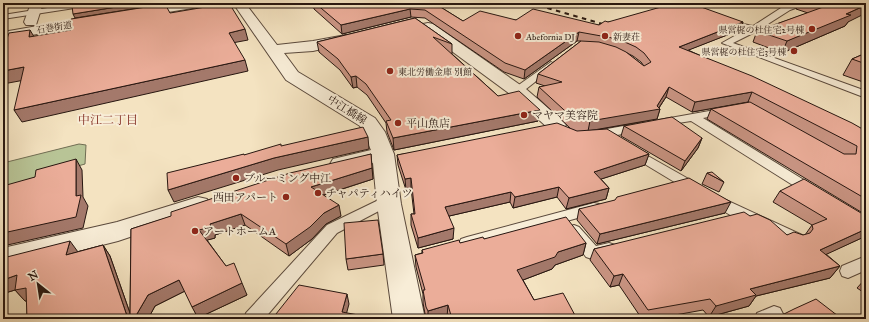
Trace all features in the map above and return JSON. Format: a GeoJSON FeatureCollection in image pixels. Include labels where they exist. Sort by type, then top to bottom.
{"type":"FeatureCollection","features":[{"type":"Feature","properties":{"kind":"street"},"geometry":{"type":"LineString","coordinates":[[156,3],[125,12],[199,3]]}},
{"type":"Feature","properties":{"kind":"street","name":"中江橋線"},"geometry":{"type":"LineString","coordinates":[[239,3],[292,76],[368,122],[389,157],[389,200],[407,259],[410,319]]}},
{"type":"Feature","properties":{"kind":"street","name":"石巻街道"},"geometry":{"type":"LineString","coordinates":[[34,13],[110,14],[5,36],[34,13]]}},
{"type":"Feature","properties":{"kind":"street"},"geometry":{"type":"LineString","coordinates":[[413,20],[420,22],[517,91],[560,128],[532,130]]}},
{"type":"Feature","properties":{"kind":"street"},"geometry":{"type":"LineString","coordinates":[[272,50],[313,46],[363,35]]}},
{"type":"Feature","properties":{"kind":"street"},"geometry":{"type":"LineString","coordinates":[[316,170],[389,157]]}},
{"type":"Feature","properties":{"kind":"street"},"geometry":{"type":"LineString","coordinates":[[3,259],[118,231],[220,198]]}},
{"type":"Feature","properties":{"kind":"lane"},"geometry":{"type":"LineString","coordinates":[[3,17],[94,3]]}},
{"type":"Feature","properties":{"kind":"lane"},"geometry":{"type":"LineString","coordinates":[[805,3],[787,8],[754,29],[726,43],[866,95]]}},
{"type":"Feature","properties":{"kind":"lane"},"geometry":{"type":"LineString","coordinates":[[740,24],[754,29]]}},
{"type":"Feature","properties":{"kind":"lane"},"geometry":{"type":"LineString","coordinates":[[517,91],[559,59]]}},
{"type":"Feature","properties":{"kind":"lane"},"geometry":{"type":"LineString","coordinates":[[582,136],[606,133],[740,108]]}},
{"type":"Feature","properties":{"kind":"lane"},"geometry":{"type":"LineString","coordinates":[[694,117],[826,199]]}},
{"type":"Feature","properties":{"kind":"lane"},"geometry":{"type":"LineString","coordinates":[[606,133],[656,167],[742,215],[796,239]]}},
{"type":"Feature","properties":{"kind":"lane"},"geometry":{"type":"LineString","coordinates":[[253,319],[332,229],[389,200]]}},
{"type":"Feature","properties":{"kind":"lane"},"geometry":{"type":"LineString","coordinates":[[452,247],[606,205]]}},
{"type":"Feature","properties":{"kind":"lane"},"geometry":{"type":"LineString","coordinates":[[720,221],[742,215]]}},
{"type":"Feature","properties":{"kind":"lane"},"geometry":{"type":"LineString","coordinates":[[564,216],[592,253],[622,245]]}},
{"type":"Feature","properties":{"kind":"lane"},"geometry":{"type":"LineString","coordinates":[[848,271],[866,264]]}},
{"type":"Feature","properties":{"kind":"green space"},"geometry":{"type":"Polygon","coordinates":[[[79,144],[86,145],[85,164],[3,187],[3,163],[79,144]]]}},
{"type":"Feature","properties":{"kind":"building"},"geometry":{"type":"Polygon","coordinates":[[[89,3],[141,3],[73,14],[72,6],[89,3]]]}},
{"type":"Feature","properties":{"kind":"building"},"geometry":{"type":"Polygon","coordinates":[[[229,3],[245,29],[229,33],[245,60],[14,110],[24,67],[3,71],[3,47],[9,33],[30,30],[29,37],[71,30],[71,19],[165,4],[170,13],[229,3]]]}},
{"type":"Feature","properties":{"kind":"building"},"geometry":{"type":"Polygon","coordinates":[[[315,3],[434,3],[463,21],[480,11],[516,20],[533,9],[599,25],[605,21],[608,22],[675,3],[690,3],[743,22],[679,47],[752,76],[866,131],[866,199],[711,109],[750,102],[844,154],[856,154],[857,146],[752,92],[695,102],[669,87],[657,106],[660,109],[590,121],[575,120],[539,87],[562,82],[538,74],[581,41],[599,42],[616,47],[626,52],[644,66],[651,62],[644,53],[636,47],[618,39],[579,32],[525,70],[505,63],[425,10],[410,9],[341,25],[315,3]]]}},
{"type":"Feature","properties":{"kind":"building"},"geometry":{"type":"Polygon","coordinates":[[[816,3],[866,3],[866,5],[846,14],[851,15],[787,41],[757,31],[826,6],[816,3]]]}},
{"type":"Feature","properties":{"kind":"building"},"geometry":{"type":"Polygon","coordinates":[[[415,18],[452,44],[433,37],[498,96],[519,91],[540,110],[393,138],[386,121],[391,120],[366,84],[356,76],[351,77],[338,59],[317,42],[415,18]]]}},
{"type":"Feature","properties":{"kind":"building"},"geometry":{"type":"Polygon","coordinates":[[[866,53],[866,64],[852,59],[866,53]]]}},
{"type":"Feature","properties":{"kind":"building"},"geometry":{"type":"Polygon","coordinates":[[[672,117],[702,138],[685,161],[624,126],[672,117]]]}},
{"type":"Feature","properties":{"kind":"building"},"geometry":{"type":"Polygon","coordinates":[[[557,123],[577,131],[607,129],[649,154],[594,172],[609,188],[569,198],[559,187],[515,197],[511,192],[445,207],[454,228],[418,238],[411,214],[415,214],[411,178],[405,179],[397,155],[557,123]]]}},
{"type":"Feature","properties":{"kind":"building"},"geometry":{"type":"Polygon","coordinates":[[[363,127],[368,137],[274,158],[168,190],[167,173],[244,155],[281,144],[281,146],[363,127]]]}},
{"type":"Feature","properties":{"kind":"building"},"geometry":{"type":"Polygon","coordinates":[[[371,154],[372,168],[311,187],[339,205],[324,213],[310,227],[286,244],[241,214],[210,224],[211,227],[199,230],[226,266],[234,263],[242,283],[192,307],[179,280],[148,295],[134,319],[130,319],[131,229],[171,216],[171,212],[290,173],[371,154]]]}},
{"type":"Feature","properties":{"kind":"building"},"geometry":{"type":"Polygon","coordinates":[[[76,159],[76,196],[81,195],[76,217],[3,233],[3,186],[35,177],[36,170],[76,159]]]}},
{"type":"Feature","properties":{"kind":"building"},"geometry":{"type":"Polygon","coordinates":[[[712,172],[724,182],[707,173],[712,172]]]}},
{"type":"Feature","properties":{"kind":"building"},"geometry":{"type":"Polygon","coordinates":[[[689,178],[731,202],[600,234],[579,209],[615,200],[617,197],[689,178]]]}},
{"type":"Feature","properties":{"kind":"building"},"geometry":{"type":"Polygon","coordinates":[[[804,179],[866,216],[866,229],[820,250],[840,266],[750,289],[756,295],[716,306],[710,299],[648,310],[623,274],[614,276],[594,249],[744,212],[750,216],[757,214],[770,220],[787,235],[794,232],[803,235],[810,233],[813,229],[812,225],[827,219],[780,191],[804,179]]]}},
{"type":"Feature","properties":{"kind":"building"},"geometry":{"type":"Polygon","coordinates":[[[566,217],[586,243],[558,252],[555,257],[517,270],[534,300],[563,293],[577,319],[452,319],[448,305],[428,311],[423,290],[425,290],[415,255],[423,253],[422,250],[459,240],[460,243],[483,237],[484,239],[566,217]]]}},
{"type":"Feature","properties":{"kind":"building"},"geometry":{"type":"Polygon","coordinates":[[[378,220],[383,254],[346,259],[344,223],[378,220]]]}},
{"type":"Feature","properties":{"kind":"building"},"geometry":{"type":"Polygon","coordinates":[[[70,241],[66,255],[103,245],[128,319],[27,319],[26,288],[15,290],[17,275],[3,280],[3,258],[70,241]]]}},
{"type":"Feature","properties":{"kind":"building"},"geometry":{"type":"Polygon","coordinates":[[[299,285],[347,294],[342,312],[380,319],[272,319],[299,285]]]}},
{"type":"Feature","properties":{"kind":"building"},"geometry":{"type":"Polygon","coordinates":[[[816,299],[842,319],[774,319],[794,309],[816,299]]]}},
{"type":"Feature","properties":{"kind":"railway"},"geometry":{"type":"LineString","coordinates":[[530,3],[613,27]]}},
{"type":"Feature","properties":{"kind":"place","name":"県営梶の杜住宅2号棟"},"geometry":{"type":"Point","coordinates":[812,29]}},
{"type":"Feature","properties":{"kind":"place","name":"Abefornia DJ"},"geometry":{"type":"Point","coordinates":[518,36]}},
{"type":"Feature","properties":{"kind":"place","name":"新妻荘"},"geometry":{"type":"Point","coordinates":[605,36]}},
{"type":"Feature","properties":{"kind":"place","name":"県営梶の杜住宅3号棟"},"geometry":{"type":"Point","coordinates":[794,51]}},
{"type":"Feature","properties":{"kind":"place","name":"東北労働金庫 別館"},"geometry":{"type":"Point","coordinates":[390,71]}},
{"type":"Feature","properties":{"kind":"place","name":"マヤマ美容院"},"geometry":{"type":"Point","coordinates":[524,115]}},
{"type":"Feature","properties":{"kind":"place","name":"平山魚店"},"geometry":{"type":"Point","coordinates":[398,123]}},
{"type":"Feature","properties":{"kind":"place","name":"ブルーミング中江"},"geometry":{"type":"Point","coordinates":[236,178]}},
{"type":"Feature","properties":{"kind":"place","name":"チャパティハイツ"},"geometry":{"type":"Point","coordinates":[318,193]}},
{"type":"Feature","properties":{"kind":"place","name":"西田アパート"},"geometry":{"type":"Point","coordinates":[286,197]}},
{"type":"Feature","properties":{"kind":"place","name":"アートホームA"},"geometry":{"type":"Point","coordinates":[195,231]}},
{"type":"Feature","properties":{"kind":"district","name":"中江二丁目"},"geometry":{"type":"Point","coordinates":[108,120]}}]}
